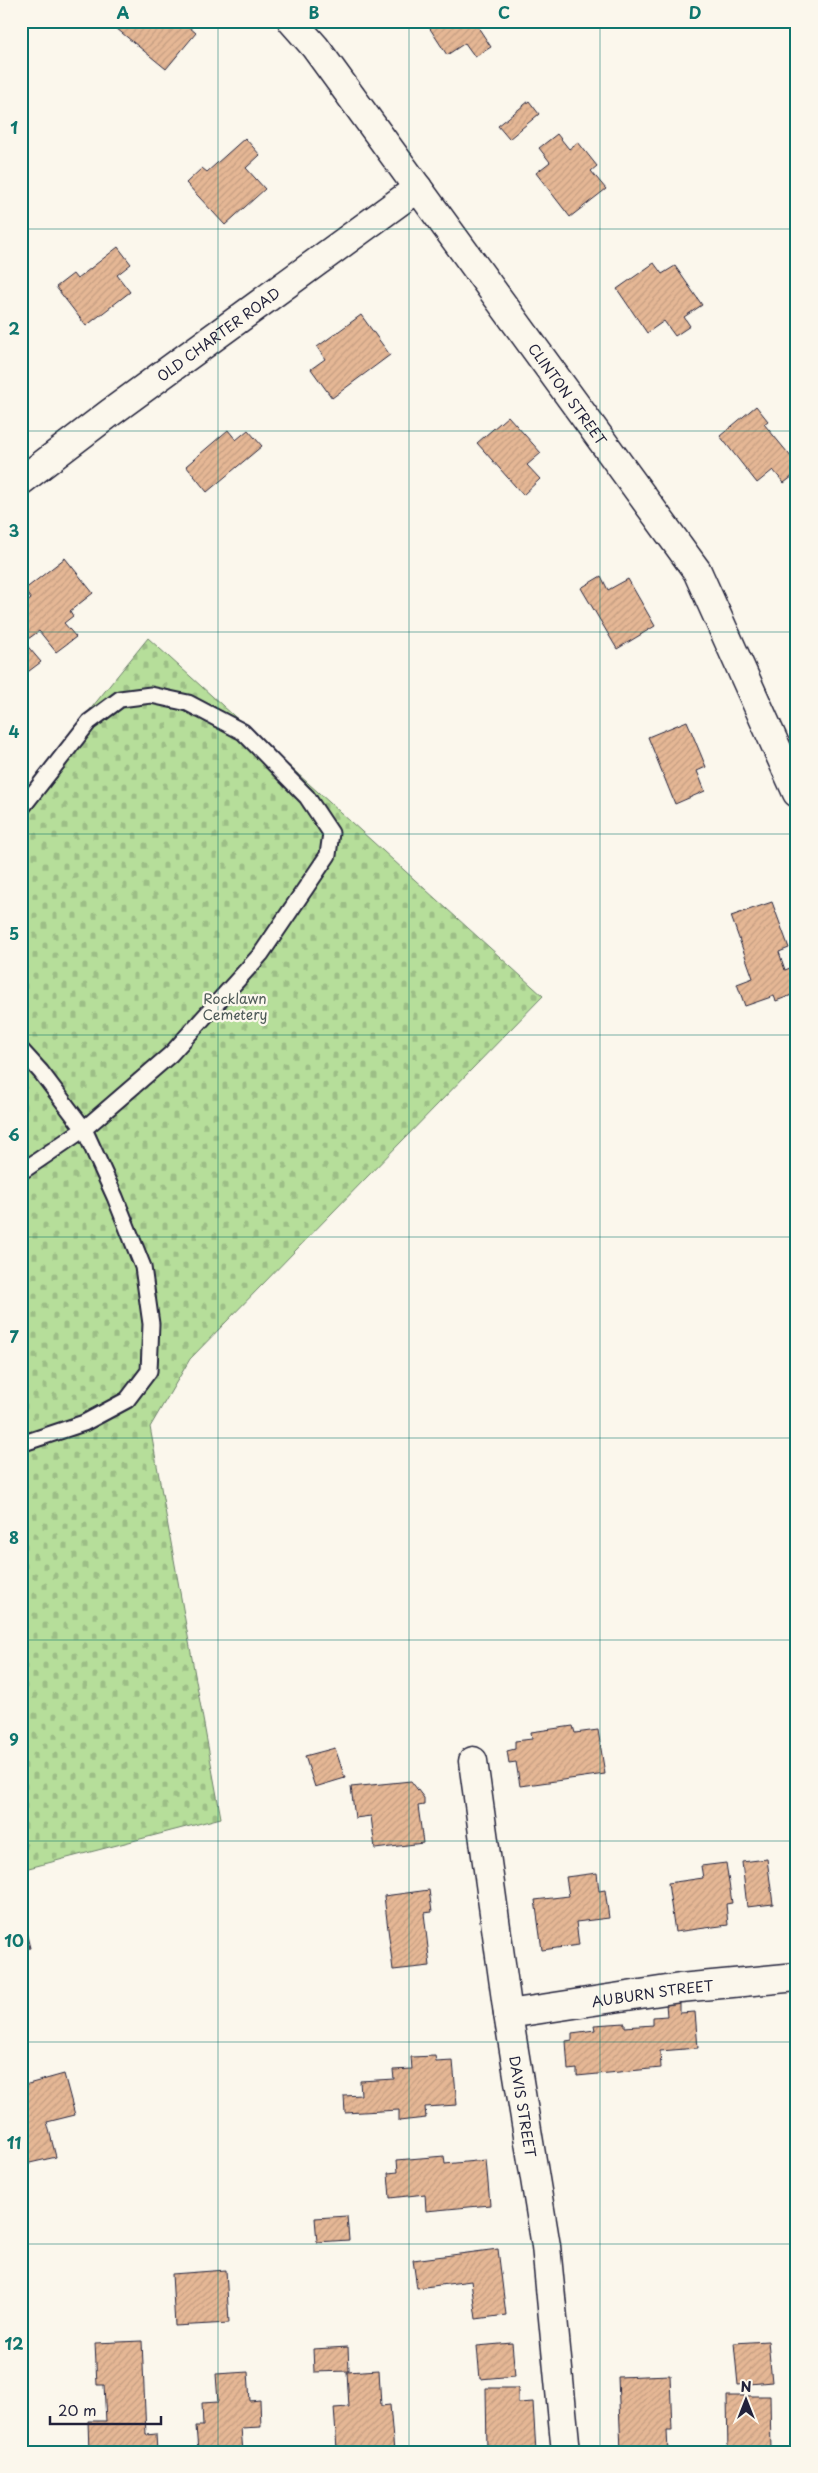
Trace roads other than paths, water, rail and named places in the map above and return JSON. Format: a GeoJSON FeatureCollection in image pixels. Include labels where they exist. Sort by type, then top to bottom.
{"type":"FeatureCollection","features":[{"type":"Feature","properties":{"kind":"street","name":"CLINTON STREET"},"geometry":{"type":"LineString","coordinates":[[292,21],[315,47],[697,571],[797,794]]}},
{"type":"Feature","properties":{"kind":"street","name":"OLD CHARTER ROAD"},"geometry":{"type":"LineString","coordinates":[[21,481],[110,412],[418,188]]}},
{"type":"Feature","properties":{"kind":"street","name":"DAVIS STREET"},"geometry":{"type":"LineString","coordinates":[[473,1760],[508,2014],[546,2246],[566,2452]]}},
{"type":"Feature","properties":{"kind":"street","name":"AUBURN STREET"},"geometry":{"type":"LineString","coordinates":[[508,2014],[680,1988],[797,1977]]}},
{"type":"Feature","properties":{"kind":"lane"},"geometry":{"type":"LineString","coordinates":[[21,809],[89,722],[120,699],[151,694],[188,703],[243,732],[307,797],[331,833],[328,855],[261,954],[171,1054],[84,1129],[21,1172]]}},
{"type":"Feature","properties":{"kind":"lane"},"geometry":{"type":"LineString","coordinates":[[21,1050],[42,1072],[84,1129],[115,1196],[143,1267],[151,1324],[149,1371],[128,1400],[84,1423],[21,1444]]}},
{"type":"Feature","properties":{"kind":"park label","name":"Rocklawn Cemetery"},"geometry":{"type":"Point","coordinates":[235,1006]}}]}
